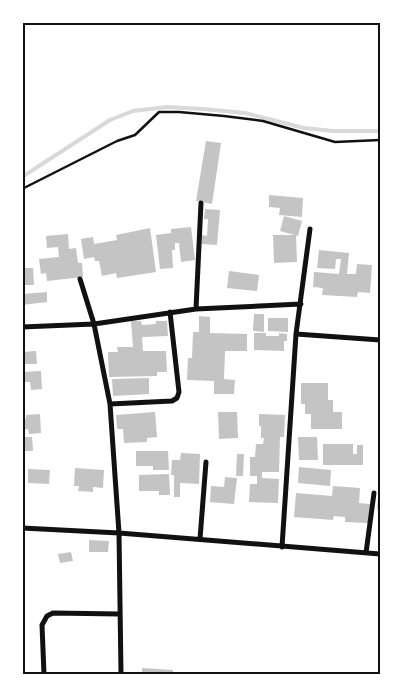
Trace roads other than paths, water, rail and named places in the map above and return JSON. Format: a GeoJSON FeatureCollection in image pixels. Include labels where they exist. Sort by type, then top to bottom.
{"type":"FeatureCollection","features":[{"type":"Feature","properties":{"kind":"street"},"geometry":{"type":"LineString","coordinates":[[196,309],[201,203]]}},
{"type":"Feature","properties":{"kind":"street"},"geometry":{"type":"LineString","coordinates":[[282,546],[296,334],[310,229]]}},
{"type":"Feature","properties":{"kind":"street"},"geometry":{"type":"LineString","coordinates":[[80,279],[94,324],[110,404],[119,533],[121,674]]}},
{"type":"Feature","properties":{"kind":"street"},"geometry":{"type":"LineString","coordinates":[[22,327],[94,324],[196,309],[301,304]]}},
{"type":"Feature","properties":{"kind":"street"},"geometry":{"type":"LineString","coordinates":[[110,404],[172,401],[177,398],[179,392],[170,312]]}},
{"type":"Feature","properties":{"kind":"street"},"geometry":{"type":"LineString","coordinates":[[296,334],[380,340]]}},
{"type":"Feature","properties":{"kind":"street"},"geometry":{"type":"LineString","coordinates":[[200,539],[206,462]]}},
{"type":"Feature","properties":{"kind":"street"},"geometry":{"type":"LineString","coordinates":[[366,553],[374,493]]}},
{"type":"Feature","properties":{"kind":"street"},"geometry":{"type":"LineString","coordinates":[[22,528],[119,533],[380,554]]}},
{"type":"Feature","properties":{"kind":"street"},"geometry":{"type":"LineString","coordinates":[[44,674],[42,625],[47,616],[52,613],[120,614]]}},
{"type":"Feature","properties":{"kind":"waterway"},"geometry":{"type":"LineString","coordinates":[[22,177],[110,120],[133,111],[167,107],[203,109],[245,113],[304,128],[333,131],[380,131]]}}]}
